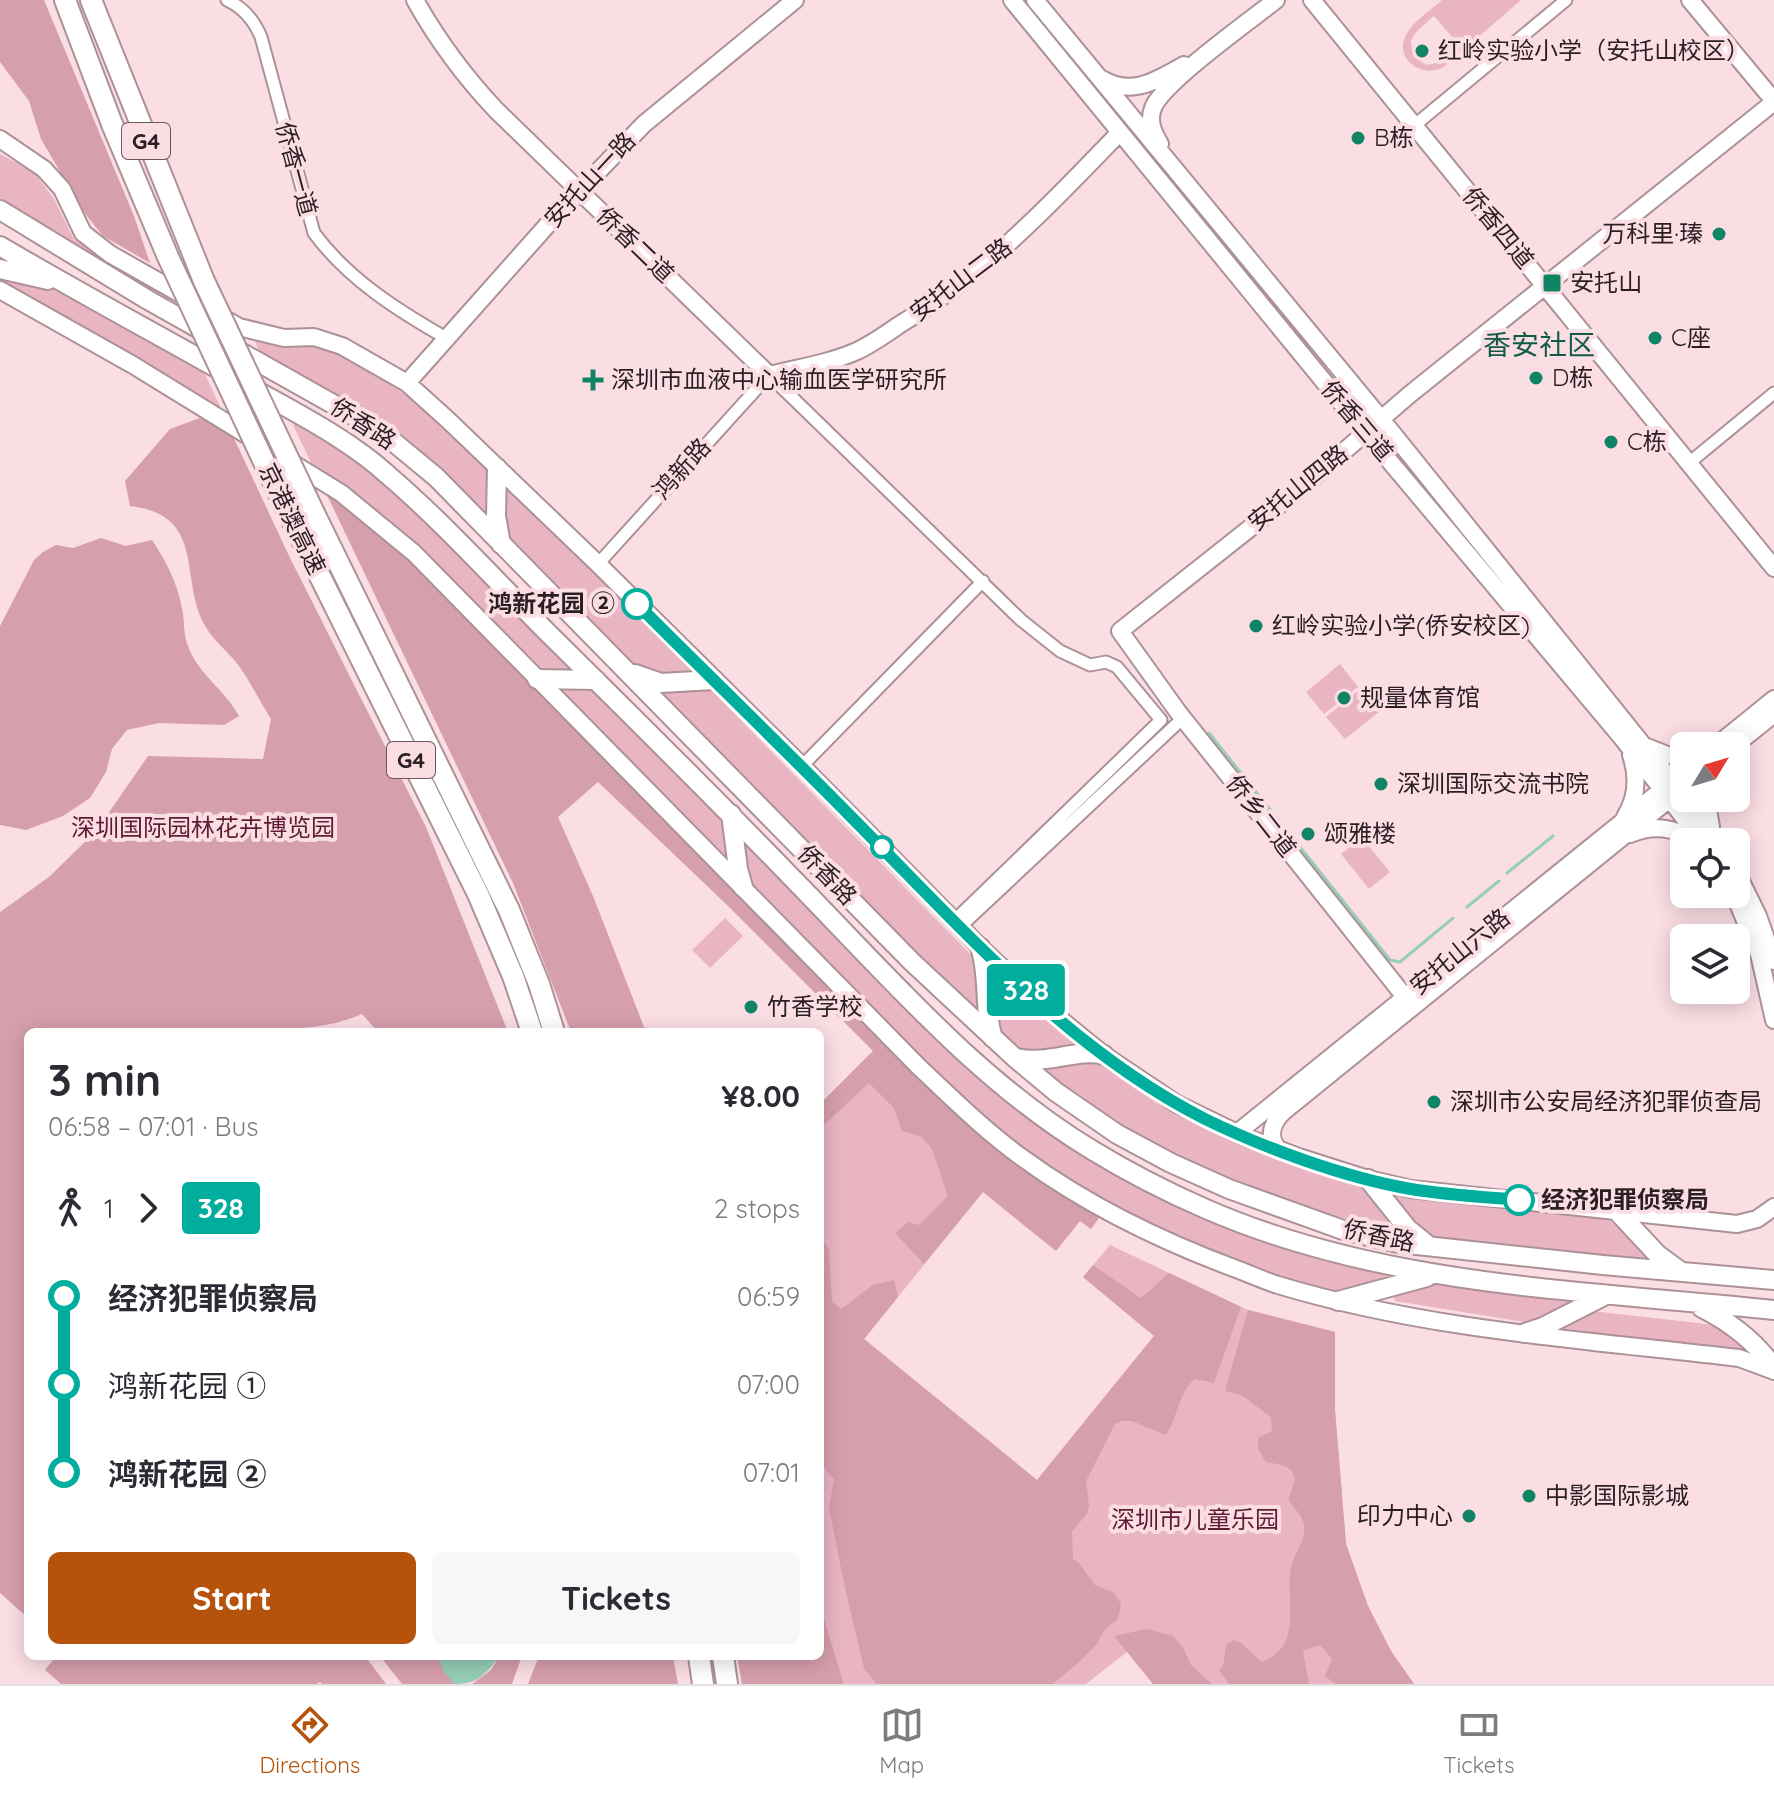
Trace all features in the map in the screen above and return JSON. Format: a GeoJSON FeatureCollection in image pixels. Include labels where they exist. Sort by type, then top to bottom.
{"type":"FeatureCollection","features":[{"type":"Feature","properties":{"kind":"highway","name":"京港澳高速"},"geometry":{"type":"LineString","coordinates":[[65,0],[112,124],[168,257],[279,494],[478,894],[513,976],[531,1028]]}},
{"type":"Feature","properties":{"kind":"highway","name":"京港澳高速"},"geometry":{"type":"LineString","coordinates":[[91,0],[204,281],[509,910],[539,984],[553,1028]]}},
{"type":"Feature","properties":{"kind":"highway"},"geometry":{"type":"LineString","coordinates":[[700,1660],[703,1684]]}},
{"type":"Feature","properties":{"kind":"highway"},"geometry":{"type":"LineString","coordinates":[[724,1660],[727,1684]]}},
{"type":"Feature","properties":{"kind":"main road","name":"侨香路"},"geometry":{"type":"LineString","coordinates":[[0,210],[148,300],[379,430],[436,477],[912,962],[1014,1057],[1056,1092],[1117,1134],[1229,1189],[1343,1230],[1432,1247],[1774,1280]]}},
{"type":"Feature","properties":{"kind":"main road","name":"侨香路"},"geometry":{"type":"LineString","coordinates":[[0,246],[301,416],[387,473],[464,545],[929,1017],[995,1077],[1089,1148],[1150,1182],[1243,1225],[1343,1255],[1442,1276],[1774,1310]]}},
{"type":"Feature","properties":{"kind":"main road"},"geometry":{"type":"LineString","coordinates":[[0,269],[65,284]]}},
{"type":"Feature","properties":{"kind":"main road"},"geometry":{"type":"LineString","coordinates":[[497,468],[496,516],[502,547]]}},
{"type":"Feature","properties":{"kind":"main road"},"geometry":{"type":"LineString","coordinates":[[629,672],[661,683],[714,680]]}},
{"type":"Feature","properties":{"kind":"main road"},"geometry":{"type":"LineString","coordinates":[[537,679],[596,680]]}},
{"type":"Feature","properties":{"kind":"main road"},"geometry":{"type":"LineString","coordinates":[[731,814],[743,887]]}},
{"type":"Feature","properties":{"kind":"main road"},"geometry":{"type":"LineString","coordinates":[[980,947],[985,962],[988,1023],[993,1038]]}},
{"type":"Feature","properties":{"kind":"main road"},"geometry":{"type":"LineString","coordinates":[[1014,1057],[1032,1061],[1087,1053],[1104,1055]]}},
{"type":"Feature","properties":{"kind":"main road"},"geometry":{"type":"LineString","coordinates":[[1368,1179],[1408,1229],[1432,1247]]}},
{"type":"Feature","properties":{"kind":"main road"},"geometry":{"type":"LineString","coordinates":[[1616,1210],[1657,1254],[1680,1271]]}},
{"type":"Feature","properties":{"kind":"main road"},"geometry":{"type":"LineString","coordinates":[[1338,1301],[1421,1278],[1442,1276]]}},
{"type":"Feature","properties":{"kind":"main road"},"geometry":{"type":"LineString","coordinates":[[1525,1333],[1609,1295]]}},
{"type":"Feature","properties":{"kind":"main road"},"geometry":{"type":"LineString","coordinates":[[1693,1304],[1723,1318],[1743,1333],[1763,1352],[1774,1369]]}},
{"type":"Feature","properties":{"kind":"street","name":"侨香一道"},"geometry":{"type":"LineString","coordinates":[[227,0],[245,11],[261,37],[314,233],[371,290],[394,308],[446,338]]}},
{"type":"Feature","properties":{"kind":"street","name":"侨香二道"},"geometry":{"type":"LineString","coordinates":[[415,0],[437,39],[468,80],[769,375]]}},
{"type":"Feature","properties":{"kind":"street","name":"安托山一路"},"geometry":{"type":"LineString","coordinates":[[407,383],[579,191],[644,124],[795,0]]}},
{"type":"Feature","properties":{"kind":"street","name":"侨香三道"},"geometry":{"type":"LineString","coordinates":[[1012,0],[1366,433],[1631,740],[1670,781]]}},
{"type":"Feature","properties":{"kind":"street","name":"侨香三道"},"geometry":{"type":"LineString","coordinates":[[1035,0],[1382,420],[1631,740]]}},
{"type":"Feature","properties":{"kind":"street"},"geometry":{"type":"LineString","coordinates":[[1171,164],[1152,129],[1152,110],[1165,91],[1210,51],[1276,0]]}},
{"type":"Feature","properties":{"kind":"street","name":"侨香四道"},"geometry":{"type":"LineString","coordinates":[[1312,0],[1774,568]]}},
{"type":"Feature","properties":{"kind":"street"},"geometry":{"type":"LineString","coordinates":[[1415,125],[1566,0]]}},
{"type":"Feature","properties":{"kind":"street"},"geometry":{"type":"LineString","coordinates":[[1690,0],[1774,102]]}},
{"type":"Feature","properties":{"kind":"street"},"geometry":{"type":"LineString","coordinates":[[1096,74],[1115,86],[1138,88],[1210,51]]}},
{"type":"Feature","properties":{"kind":"street","name":"安托山四路"},"geometry":{"type":"LineString","coordinates":[[1120,631],[1774,102]]}},
{"type":"Feature","properties":{"kind":"street","name":"安托山二路"},"geometry":{"type":"LineString","coordinates":[[769,375],[861,349],[920,313],[989,262],[1023,232],[1120,132]]}},
{"type":"Feature","properties":{"kind":"street"},"geometry":{"type":"LineString","coordinates":[[0,139],[18,149],[53,179],[62,189],[83,233],[110,254],[239,327],[284,338],[314,337],[342,346],[407,383],[598,564],[980,947],[1039,1002],[1104,1055],[1177,1104],[1278,1149],[1368,1179],[1411,1189],[1737,1224],[1757,1219],[1774,1207]]}},
{"type":"Feature","properties":{"kind":"street"},"geometry":{"type":"LineString","coordinates":[[0,290],[133,365],[341,493],[414,553],[928,1076],[1022,1158],[1083,1198],[1173,1244],[1276,1285],[1338,1301],[1525,1333],[1739,1358],[1774,1369]]}},
{"type":"Feature","properties":{"kind":"street"},"geometry":{"type":"LineString","coordinates":[[769,375],[1021,620],[1060,651],[1090,665],[1106,662],[1117,667],[1161,720],[957,924]]}},
{"type":"Feature","properties":{"kind":"street","name":"鸿新路"},"geometry":{"type":"LineString","coordinates":[[598,564],[769,375]]}},
{"type":"Feature","properties":{"kind":"street"},"geometry":{"type":"LineString","coordinates":[[1689,463],[1774,393]]}},
{"type":"Feature","properties":{"kind":"street"},"geometry":{"type":"LineString","coordinates":[[802,766],[983,581]]}},
{"type":"Feature","properties":{"kind":"street","name":"侨乡二道"},"geometry":{"type":"LineString","coordinates":[[1120,631],[1183,718],[1405,997]]}},
{"type":"Feature","properties":{"kind":"street"},"geometry":{"type":"LineString","coordinates":[[1733,732],[1774,699]]}},
{"type":"Feature","properties":{"kind":"street"},"geometry":{"type":"LineString","coordinates":[[1750,733],[1774,714]]}},
{"type":"Feature","properties":{"kind":"street"},"geometry":{"type":"LineString","coordinates":[[957,924],[1183,718]]}},
{"type":"Feature","properties":{"kind":"street"},"geometry":{"type":"LineString","coordinates":[[1631,740],[1659,753],[1670,754]]}},
{"type":"Feature","properties":{"kind":"street"},"geometry":{"type":"LineString","coordinates":[[1631,740],[1636,785],[1631,806],[1619,832],[1657,827],[1670,829]]}},
{"type":"Feature","properties":{"kind":"street","name":"安托山六路"},"geometry":{"type":"LineString","coordinates":[[1237,1133],[1405,997],[1670,795]]}},
{"type":"Feature","properties":{"kind":"street","name":"安托山六路"},"geometry":{"type":"LineString","coordinates":[[1278,1149],[1272,1139],[1272,1127],[1283,1112],[1619,832]]}},
{"type":"Feature","properties":{"kind":"street"},"geometry":{"type":"LineString","coordinates":[[1750,900],[1774,961]]}},
{"type":"Feature","properties":{"kind":"street"},"geometry":{"type":"LineString","coordinates":[[1740,908],[1759,954],[1774,1020]]}},
{"type":"Feature","properties":{"kind":"green space"},"geometry":{"type":"Polygon","coordinates":[[[0,0],[44,0],[134,216],[150,263],[103,236],[83,211],[41,139],[29,101],[0,62],[0,0]]]}},
{"type":"Feature","properties":{"kind":"green space"},"geometry":{"type":"Polygon","coordinates":[[[1442,0],[1521,0],[1445,66],[1437,70],[1420,69],[1407,59],[1403,44],[1413,25],[1442,0]],[[1434,16],[1416,32],[1411,41],[1413,56],[1426,65],[1437,63],[1459,45],[1434,16]]]}},
{"type":"Feature","properties":{"kind":"green space"},"geometry":{"type":"Polygon","coordinates":[[[0,154],[34,172],[54,199],[74,239],[169,295],[172,301],[0,204],[0,154]]]}},
{"type":"Feature","properties":{"kind":"green space"},"geometry":{"type":"Polygon","coordinates":[[[0,276],[63,292],[203,370],[225,417],[0,286],[0,276]]]}},
{"type":"Feature","properties":{"kind":"green space"},"geometry":{"type":"Polygon","coordinates":[[[253,337],[274,343],[312,344],[333,350],[417,401],[485,464],[489,473],[492,522],[377,419],[260,353],[253,337]]]}},
{"type":"Feature","properties":{"kind":"green space","name":"深圳国际园林花卉博览园"},"geometry":{"type":"Polygon","coordinates":[[[200,418],[232,434],[290,558],[426,827],[506,1028],[374,1028],[362,1014],[344,1021],[305,1028],[24,1028],[24,1614],[0,1593],[0,912],[49,877],[96,831],[148,756],[263,759],[271,719],[239,666],[204,624],[180,535],[170,521],[154,512],[130,506],[125,481],[170,429],[200,418]]]}},
{"type":"Feature","properties":{"kind":"green space"},"geometry":{"type":"Polygon","coordinates":[[[293,425],[371,469],[436,529],[581,674],[538,675],[316,473],[293,425]]]}},
{"type":"Feature","properties":{"kind":"green space"},"geometry":{"type":"Polygon","coordinates":[[[501,478],[695,672],[667,678],[640,673],[506,536],[501,478]]]}},
{"type":"Feature","properties":{"kind":"green space"},"geometry":{"type":"Polygon","coordinates":[[[325,491],[343,501],[420,568],[947,1100],[1102,1214],[1091,1229],[1080,1221],[1056,1251],[983,1192],[924,1264],[895,1233],[908,1222],[919,1225],[948,1196],[932,1149],[922,1137],[902,1131],[894,1108],[869,1083],[824,1123],[824,1100],[873,1051],[598,782],[558,817],[593,896],[644,1028],[569,1028],[513,883],[325,491]]]}},
{"type":"Feature","properties":{"kind":"green space"},"geometry":{"type":"Polygon","coordinates":[[[101,538],[126,546],[152,540],[167,564],[178,591],[185,637],[192,656],[239,716],[224,725],[159,723],[127,730],[112,749],[106,772],[90,798],[63,816],[26,830],[0,825],[0,626],[34,560],[43,552],[56,545],[73,548],[101,538]]]}},
{"type":"Feature","properties":{"kind":"green space"},"geometry":{"type":"Polygon","coordinates":[[[1340,664],[1358,687],[1324,714],[1306,692],[1340,664]]]}},
{"type":"Feature","properties":{"kind":"green space"},"geometry":{"type":"Polygon","coordinates":[[[591,686],[730,824],[732,871],[549,687],[591,686]]]}},
{"type":"Feature","properties":{"kind":"green space"},"geometry":{"type":"Polygon","coordinates":[[[707,686],[981,965],[981,1022],[654,687],[707,686]]]}},
{"type":"Feature","properties":{"kind":"green space"},"geometry":{"type":"Polygon","coordinates":[[[1360,689],[1379,712],[1345,739],[1326,717],[1360,689]]]}},
{"type":"Feature","properties":{"kind":"green space"},"geometry":{"type":"Polygon","coordinates":[[[741,836],[939,1039],[1153,1193],[1204,1218],[1275,1245],[1404,1276],[1348,1296],[1318,1291],[1211,1255],[1113,1209],[1027,1153],[977,1113],[748,888],[741,836]]]}},
{"type":"Feature","properties":{"kind":"green space"},"geometry":{"type":"Polygon","coordinates":[[[1362,838],[1390,872],[1369,889],[1341,854],[1362,838]]]}},
{"type":"Feature","properties":{"kind":"green space"},"geometry":{"type":"Polygon","coordinates":[[[725,918],[743,936],[710,968],[692,950],[725,918]]]}},
{"type":"Feature","properties":{"kind":"green space"},"geometry":{"type":"Polygon","coordinates":[[[993,973],[1079,1045],[1061,1054],[1017,1051],[996,1032],[993,973]]]}},
{"type":"Feature","properties":{"kind":"green space","name":"深圳市儿童乐园"},"geometry":{"type":"Polygon","coordinates":[[[873,1051],[1056,1251],[983,1192],[864,1339],[1037,1480],[1154,1336],[1083,1277],[1110,1245],[1248,1310],[1335,1332],[1335,1410],[1346,1544],[1368,1606],[1391,1651],[1414,1684],[1163,1684],[1127,1652],[1086,1684],[844,1684],[824,1618],[824,1100],[873,1051]]]}},
{"type":"Feature","properties":{"kind":"green space"},"geometry":{"type":"Polygon","coordinates":[[[1096,1060],[1155,1102],[1197,1125],[1369,1188],[1401,1233],[1271,1198],[1203,1171],[1131,1131],[1039,1068],[1096,1060]]]}},
{"type":"Feature","properties":{"kind":"green space"},"geometry":{"type":"Polygon","coordinates":[[[1385,1190],[1606,1218],[1659,1259],[1540,1250],[1430,1237],[1418,1233],[1385,1190]]]}},
{"type":"Feature","properties":{"kind":"green space"},"geometry":{"type":"Polygon","coordinates":[[[824,1242],[829,1250],[832,1302],[841,1309],[873,1285],[894,1280],[898,1297],[864,1339],[1037,1480],[1154,1336],[1083,1277],[1093,1265],[1141,1298],[1169,1273],[1241,1307],[1214,1383],[1195,1379],[1189,1385],[1166,1435],[1132,1421],[1115,1424],[1086,1481],[1089,1506],[1087,1514],[1072,1531],[1073,1559],[1095,1585],[1114,1593],[1121,1604],[1118,1619],[1104,1630],[1097,1644],[1053,1684],[876,1684],[864,1668],[845,1588],[829,1508],[834,1480],[824,1467],[824,1242]]]}},
{"type":"Feature","properties":{"kind":"green space"},"geometry":{"type":"Polygon","coordinates":[[[1422,1282],[1576,1303],[1536,1324],[1395,1301],[1392,1293],[1422,1282]]]}},
{"type":"Feature","properties":{"kind":"green space"},"geometry":{"type":"Polygon","coordinates":[[[1248,1310],[1335,1332],[1335,1410],[1346,1544],[1368,1606],[1391,1651],[1414,1684],[1335,1684],[1325,1676],[1332,1659],[1320,1645],[1303,1651],[1309,1684],[1229,1684],[1219,1670],[1223,1666],[1226,1645],[1233,1640],[1241,1643],[1262,1662],[1275,1655],[1283,1645],[1290,1621],[1291,1568],[1304,1533],[1302,1518],[1289,1501],[1294,1482],[1292,1472],[1285,1466],[1266,1462],[1258,1449],[1258,1438],[1272,1431],[1271,1417],[1241,1395],[1225,1391],[1248,1310]]]}},
{"type":"Feature","properties":{"kind":"green space"},"geometry":{"type":"Polygon","coordinates":[[[1584,1310],[1715,1325],[1736,1333],[1759,1360],[1732,1352],[1560,1328],[1584,1310]]]}},
{"type":"Feature","properties":{"kind":"green space"},"geometry":{"type":"Polygon","coordinates":[[[824,1618],[844,1684],[742,1684],[738,1660],[824,1660],[824,1618]]]}},
{"type":"Feature","properties":{"kind":"green space"},"geometry":{"type":"Polygon","coordinates":[[[1147,1629],[1173,1636],[1183,1647],[1191,1665],[1212,1684],[1153,1684],[1114,1636],[1147,1629]]]}},
{"type":"Feature","properties":{"kind":"green space"},"geometry":{"type":"Polygon","coordinates":[[[53,1660],[368,1660],[386,1684],[61,1684],[45,1670],[53,1660]]]}},
{"type":"Feature","properties":{"kind":"green space"},"geometry":{"type":"Polygon","coordinates":[[[383,1660],[440,1660],[455,1684],[402,1684],[383,1660]]]}},
{"type":"Feature","properties":{"kind":"green space"},"geometry":{"type":"Polygon","coordinates":[[[497,1660],[521,1660],[512,1684],[472,1684],[491,1670],[497,1660]]]}},
{"type":"Feature","properties":{"kind":"green space"},"geometry":{"type":"Polygon","coordinates":[[[537,1660],[674,1660],[678,1684],[528,1684],[537,1660]]]}},
{"type":"Feature","properties":{"kind":"shaded area"},"geometry":{"type":"Polygon","coordinates":[[[440,1660],[496,1660],[481,1677],[470,1682],[455,1684],[444,1672],[440,1660]]]}},
{"type":"Feature","properties":{"kind":"waterway"},"geometry":{"type":"LineString","coordinates":[[1209,733],[1390,960],[1400,962],[1453,918]]}},
{"type":"Feature","properties":{"kind":"waterway"},"geometry":{"type":"LineString","coordinates":[[1507,873],[1553,836]]}},
{"type":"Feature","properties":{"kind":"waterway"},"geometry":{"type":"LineString","coordinates":[[1467,907],[1499,881]]}},
{"type":"Feature","properties":{"kind":"bus line","name":"328"},"geometry":{"type":"LineString","coordinates":[[637,604],[980,947],[1039,1002],[1149,1087],[1243,1136],[1368,1179],[1411,1189],[1519,1200]]}},
{"type":"Feature","properties":{"kind":"place","name":"红岭实验小学（安托山校区）"},"geometry":{"type":"Point","coordinates":[1422,51]}},
{"type":"Feature","properties":{"kind":"place","name":"B栋"},"geometry":{"type":"Point","coordinates":[1358,138]}},
{"type":"Feature","properties":{"kind":"place","name":"万科里·瑧"},"geometry":{"type":"Point","coordinates":[1719,234]}},
{"type":"Feature","properties":{"kind":"place","name":"安托山"},"geometry":{"type":"Point","coordinates":[1552,283]}},
{"type":"Feature","properties":{"kind":"place","name":"C座"},"geometry":{"type":"Point","coordinates":[1655,338]}},
{"type":"Feature","properties":{"kind":"place","name":"D栋"},"geometry":{"type":"Point","coordinates":[1536,378]}},
{"type":"Feature","properties":{"kind":"place","name":"深圳市血液中心输血医学研究所"},"geometry":{"type":"Point","coordinates":[593,380]}},
{"type":"Feature","properties":{"kind":"place","name":"C栋"},"geometry":{"type":"Point","coordinates":[1611,442]}},
{"type":"Feature","properties":{"kind":"place","name":"鸿新花园 ②"},"geometry":{"type":"Point","coordinates":[637,604]}},
{"type":"Feature","properties":{"kind":"place","name":"红岭实验小学(侨安校区)"},"geometry":{"type":"Point","coordinates":[1256,626]}},
{"type":"Feature","properties":{"kind":"place","name":"规量体育馆"},"geometry":{"type":"Point","coordinates":[1344,698]}},
{"type":"Feature","properties":{"kind":"place","name":"深圳国际交流书院"},"geometry":{"type":"Point","coordinates":[1381,784]}},
{"type":"Feature","properties":{"kind":"place","name":"颂雅楼"},"geometry":{"type":"Point","coordinates":[1308,834]}},
{"type":"Feature","properties":{"kind":"place","name":"竹香学校"},"geometry":{"type":"Point","coordinates":[751,1007]}},
{"type":"Feature","properties":{"kind":"place","name":"深圳市公安局经济犯罪侦查局"},"geometry":{"type":"Point","coordinates":[1434,1102]}},
{"type":"Feature","properties":{"kind":"place","name":"经济犯罪侦察局"},"geometry":{"type":"Point","coordinates":[1519,1200]}},
{"type":"Feature","properties":{"kind":"place","name":"中影国际影城"},"geometry":{"type":"Point","coordinates":[1529,1496]}},
{"type":"Feature","properties":{"kind":"place","name":"印力中心"},"geometry":{"type":"Point","coordinates":[1469,1516]}},
{"type":"Feature","properties":{"kind":"district","name":"香安社区"},"geometry":{"type":"Point","coordinates":[1539,345]}}]}
